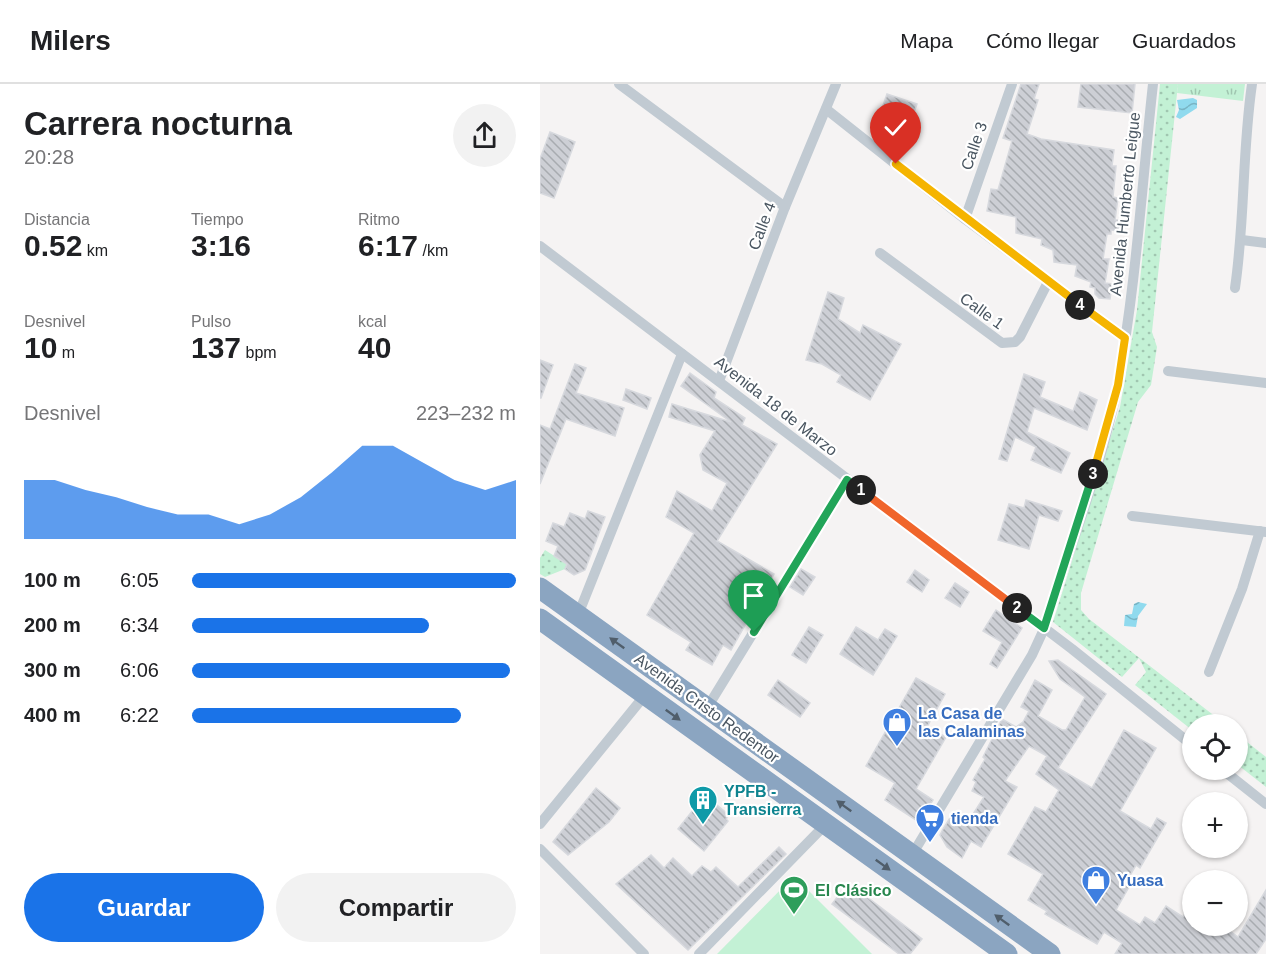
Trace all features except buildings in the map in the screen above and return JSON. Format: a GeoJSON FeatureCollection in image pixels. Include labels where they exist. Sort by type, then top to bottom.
{"type":"FeatureCollection","features":[{"type":"Feature","properties":{"kind":"highway","name":"Avenida Cristo Redentor"},"geometry":{"type":"LineString","coordinates":[[540,588],[1050,954]]}},
{"type":"Feature","properties":{"kind":"highway","name":"Avenida Cristo Redentor"},"geometry":{"type":"LineString","coordinates":[[540,619],[1005,954]]}},
{"type":"Feature","properties":{"kind":"street"},"geometry":{"type":"LineString","coordinates":[[619,84],[785,207]]}},
{"type":"Feature","properties":{"kind":"street","name":"Calle 4"},"geometry":{"type":"LineString","coordinates":[[719,381],[785,207],[836,84]]}},
{"type":"Feature","properties":{"kind":"street","name":"Calle 3"},"geometry":{"type":"LineString","coordinates":[[965,219],[1012,84]]}},
{"type":"Feature","properties":{"kind":"street","name":"Avenida Humberto Leigue"},"geometry":{"type":"LineString","coordinates":[[912,855],[1032,655],[1044,628],[1105,436],[1118,385],[1125,338],[1153,84]]}},
{"type":"Feature","properties":{"kind":"street"},"geometry":{"type":"LineString","coordinates":[[1235,288],[1242,240],[1245,137],[1252,84]]}},
{"type":"Feature","properties":{"kind":"street"},"geometry":{"type":"LineString","coordinates":[[826,109],[1047,282],[1125,338]]}},
{"type":"Feature","properties":{"kind":"street"},"geometry":{"type":"LineString","coordinates":[[1242,240],[1266,243]]}},
{"type":"Feature","properties":{"kind":"street","name":"Avenida 18 de Marzo"},"geometry":{"type":"LineString","coordinates":[[540,246],[1044,628],[1182,737]]}},
{"type":"Feature","properties":{"kind":"street","name":"Calle 1"},"geometry":{"type":"LineString","coordinates":[[880,253],[1002,343],[1014,342],[1020,337],[1047,282]]}},
{"type":"Feature","properties":{"kind":"street"},"geometry":{"type":"LineString","coordinates":[[578,615],[682,354]]}},
{"type":"Feature","properties":{"kind":"street"},"geometry":{"type":"LineString","coordinates":[[1168,371],[1266,383]]}},
{"type":"Feature","properties":{"kind":"street"},"geometry":{"type":"LineString","coordinates":[[708,708],[847,480]]}},
{"type":"Feature","properties":{"kind":"street"},"geometry":{"type":"LineString","coordinates":[[1132,516],[1263,531],[1209,672]]}},
{"type":"Feature","properties":{"kind":"street"},"geometry":{"type":"LineString","coordinates":[[540,824],[645,695]]}},
{"type":"Feature","properties":{"kind":"street"},"geometry":{"type":"LineString","coordinates":[[1236,780],[1266,804]]}},
{"type":"Feature","properties":{"kind":"street"},"geometry":{"type":"LineString","coordinates":[[699,954],[826,824]]}},
{"type":"Feature","properties":{"kind":"street"},"geometry":{"type":"LineString","coordinates":[[540,849],[644,954]]}},
{"type":"Feature","properties":{"kind":"green space"},"geometry":{"type":"Polygon","coordinates":[[[1160,84],[1178,84],[1152,332],[1157,347],[1151,385],[1138,402],[1081,593],[1081,610],[1089,619],[1212,714],[1182,714],[1182,722],[1135,685],[1146,672],[1139,658],[1122,677],[1053,622],[1120,407],[1137,310],[1160,84]]]}},
{"type":"Feature","properties":{"kind":"green space"},"geometry":{"type":"Polygon","coordinates":[[[1178,84],[1245,84],[1243,101],[1177,93],[1178,84]]]}},
{"type":"Feature","properties":{"kind":"green space"},"geometry":{"type":"Polygon","coordinates":[[[545,550],[567,564],[565,569],[545,577],[540,574],[540,558],[545,550]]]}},
{"type":"Feature","properties":{"kind":"green space"},"geometry":{"type":"Polygon","coordinates":[[[1248,743],[1266,757],[1266,787],[1248,773],[1248,743]]]}},
{"type":"Feature","properties":{"kind":"green space","name":"El Clásico"},"geometry":{"type":"Polygon","coordinates":[[[794,876],[872,954],[717,954],[794,876]]]}},
{"type":"Feature","properties":{"kind":"water"},"geometry":{"type":"Polygon","coordinates":[[[1193,98],[1197,100],[1197,108],[1180,119],[1176,117],[1179,110],[1177,100],[1193,98]]]}},
{"type":"Feature","properties":{"kind":"water"},"geometry":{"type":"Polygon","coordinates":[[[1138,602],[1147,604],[1138,616],[1136,627],[1124,626],[1125,615],[1132,614],[1134,604],[1138,602]]]}},
{"type":"Feature","properties":{"kind":"place","name":"La Casa de las Calaminas"},"geometry":{"type":"Point","coordinates":[897,748]}},
{"type":"Feature","properties":{"kind":"place","name":"YPFB - Transierra"},"geometry":{"type":"Point","coordinates":[703,826]}},
{"type":"Feature","properties":{"kind":"place","name":"tienda"},"geometry":{"type":"Point","coordinates":[930,844]}},
{"type":"Feature","properties":{"kind":"place","name":"Yuasa"},"geometry":{"type":"Point","coordinates":[1096,906]}},
{"type":"Feature","properties":{"kind":"place","name":"El Clásico"},"geometry":{"type":"Point","coordinates":[794,916]}},
{"type":"Feature","properties":{"kind":"route"},"geometry":{"type":"LineString","coordinates":[[754,632],[847,480],[1044,628],[1105,436],[1118,385],[1125,338],[1047,282],[896,164]]}}]}
